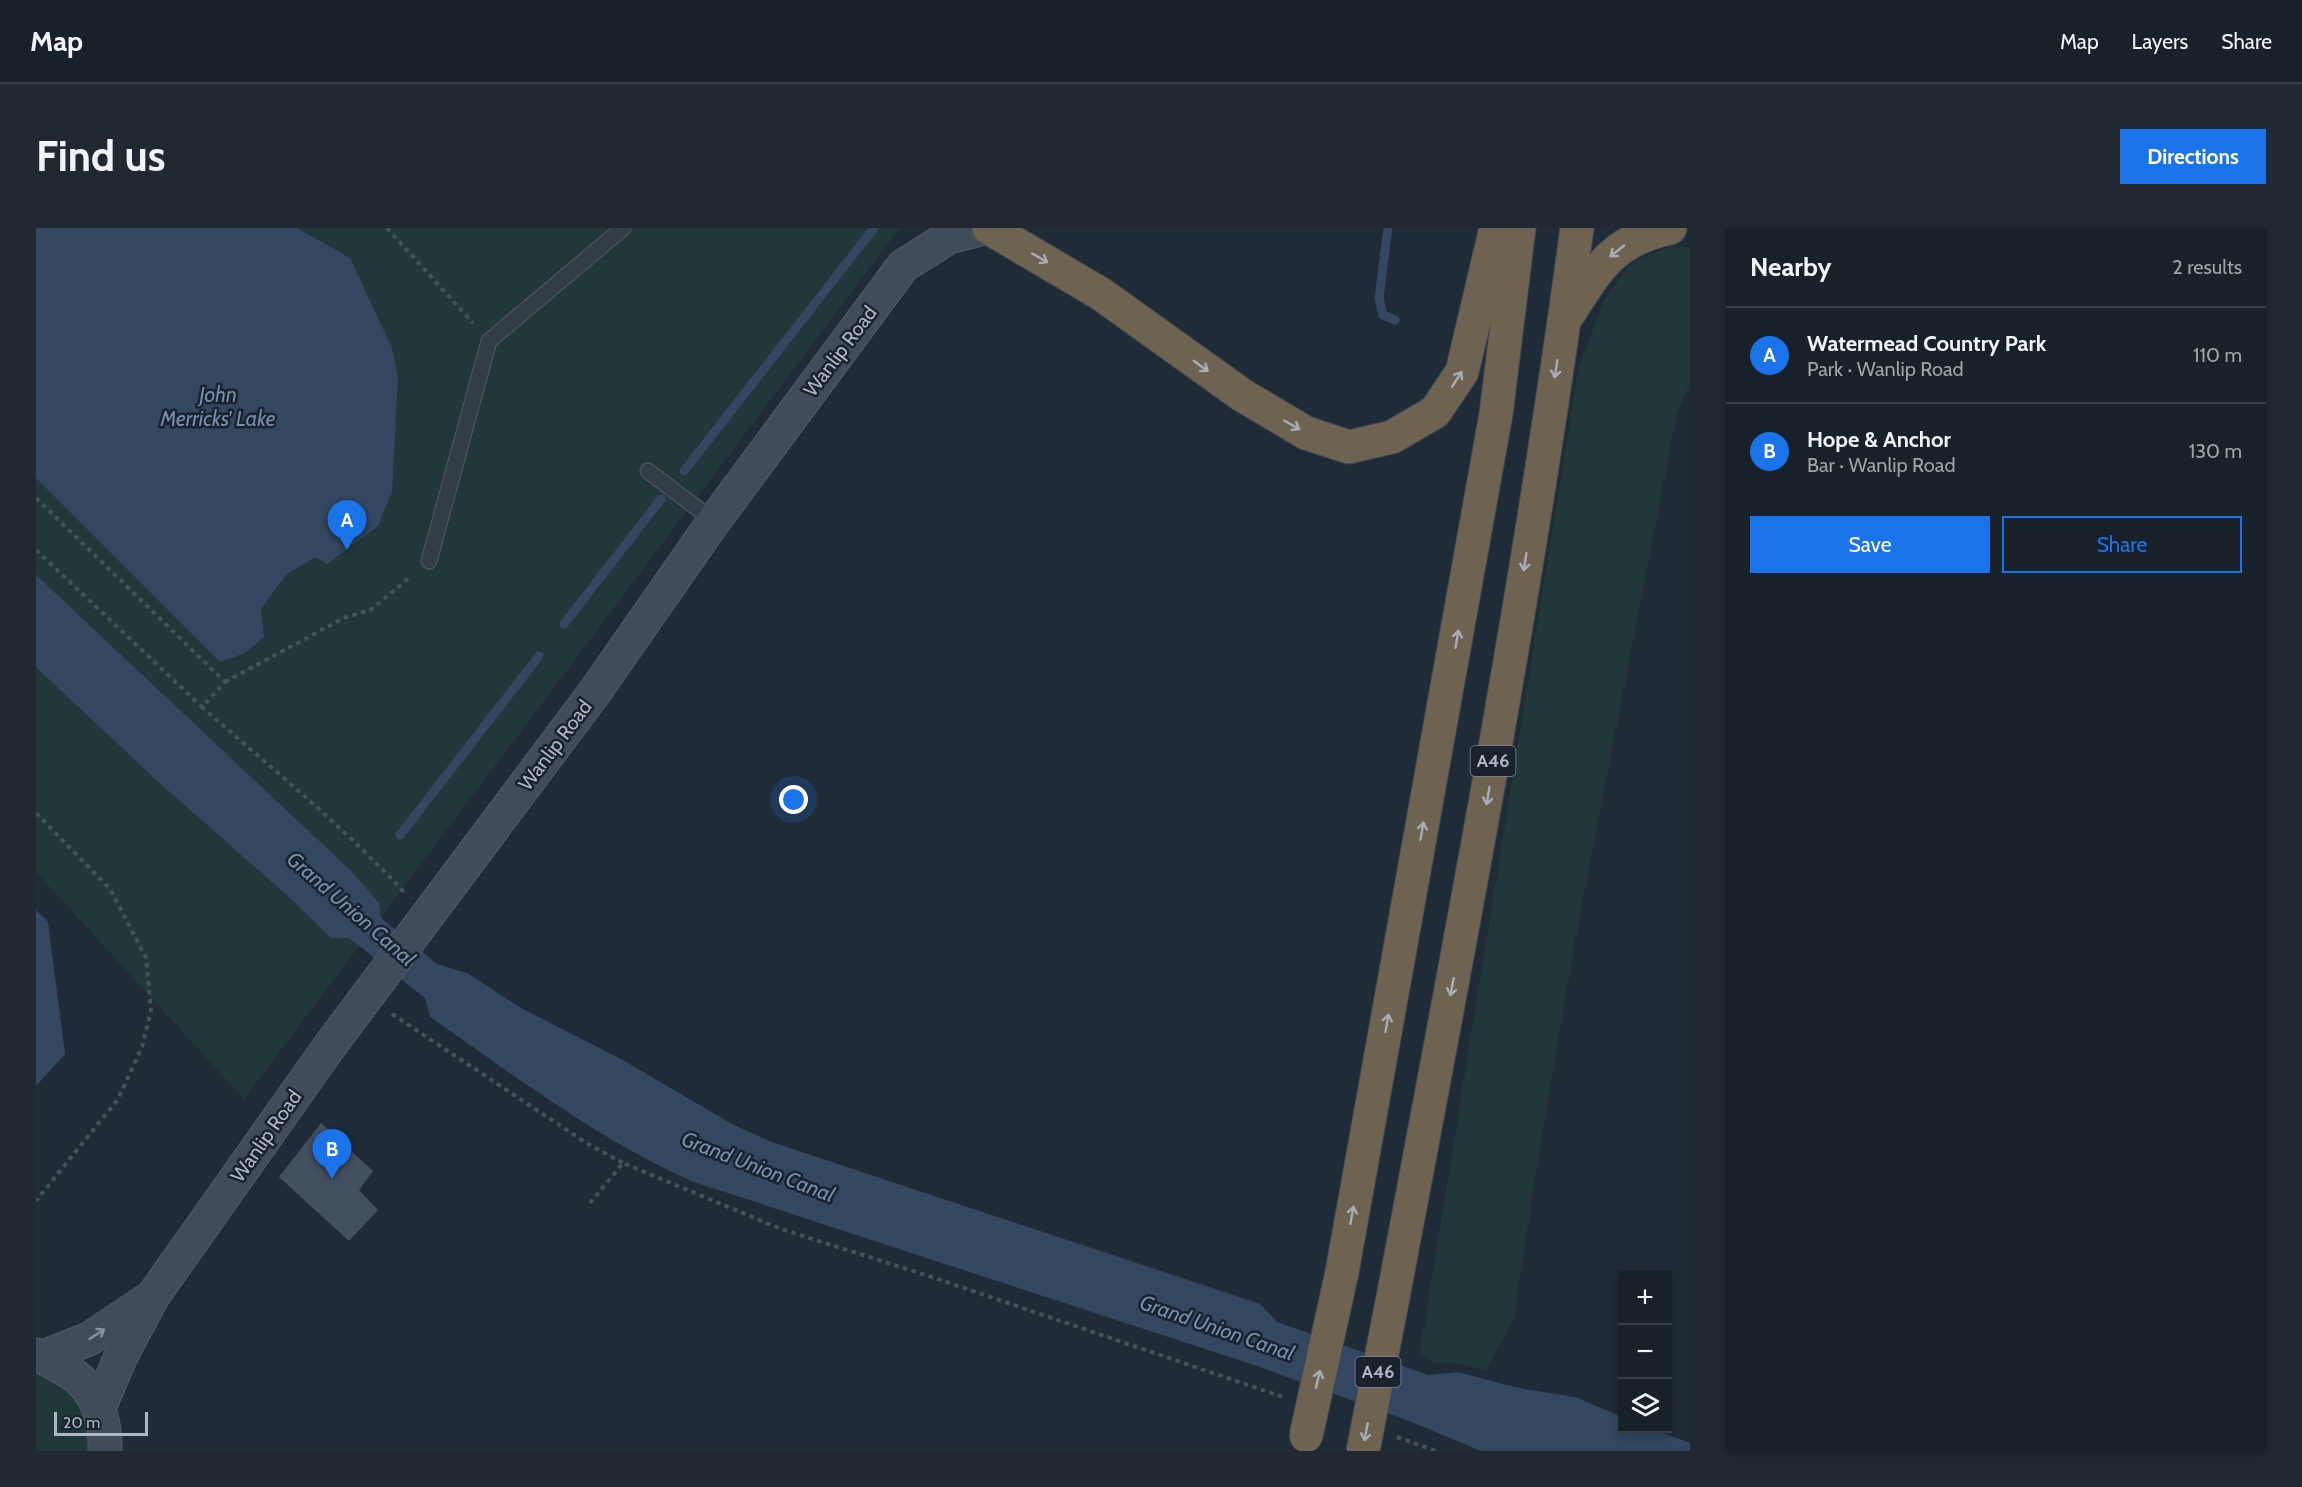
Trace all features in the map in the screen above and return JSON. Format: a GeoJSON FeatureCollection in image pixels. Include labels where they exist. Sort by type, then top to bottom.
{"type":"FeatureCollection","features":[{"type":"Feature","properties":{"kind":"highway"},"geometry":{"type":"LineString","coordinates":[[989,228],[1101,294],[1242,395],[1306,433],[1349,447],[1392,437],[1435,411],[1462,372],[1496,228]]}},
{"type":"Feature","properties":{"kind":"highway"},"geometry":{"type":"LineString","coordinates":[[1304,1443],[1342,1272],[1496,414],[1520,228]]}},
{"type":"Feature","properties":{"kind":"highway","name":"A46"},"geometry":{"type":"LineString","coordinates":[[1363,1451],[1483,826],[1577,228]]}},
{"type":"Feature","properties":{"kind":"highway"},"geometry":{"type":"LineString","coordinates":[[1564,320],[1595,273],[1617,249],[1652,232],[1670,228]]}},
{"type":"Feature","properties":{"kind":"street","name":"Wanlip Road"},"geometry":{"type":"LineString","coordinates":[[99,1408],[122,1354],[153,1296],[366,998],[594,693],[714,521],[903,266],[949,237],[984,228]]}},
{"type":"Feature","properties":{"kind":"street","name":"Wanlip Road"},"geometry":{"type":"LineString","coordinates":[[40,1356],[89,1339],[153,1296]]}},
{"type":"Feature","properties":{"kind":"street"},"geometry":{"type":"LineString","coordinates":[[40,1356],[81,1381],[99,1408],[105,1451]]}},
{"type":"Feature","properties":{"kind":"lane"},"geometry":{"type":"LineString","coordinates":[[429,561],[489,341],[623,228]]}},
{"type":"Feature","properties":{"kind":"lane"},"geometry":{"type":"LineString","coordinates":[[648,471],[714,521]]}},
{"type":"Feature","properties":{"kind":"path"},"geometry":{"type":"LineString","coordinates":[[387,228],[489,341]]}},
{"type":"Feature","properties":{"kind":"path"},"geometry":{"type":"LineString","coordinates":[[36,498],[225,682]]}},
{"type":"Feature","properties":{"kind":"path"},"geometry":{"type":"LineString","coordinates":[[36,550],[202,707],[380,867]]}},
{"type":"Feature","properties":{"kind":"path"},"geometry":{"type":"LineString","coordinates":[[202,707],[225,682],[344,618],[372,609],[429,561]]}},
{"type":"Feature","properties":{"kind":"path"},"geometry":{"type":"LineString","coordinates":[[36,813],[110,889],[146,958],[151,1011],[142,1047],[118,1099],[36,1201]]}},
{"type":"Feature","properties":{"kind":"path"},"geometry":{"type":"LineString","coordinates":[[366,998],[588,1144],[622,1163],[781,1229],[943,1281],[1290,1399]]}},
{"type":"Feature","properties":{"kind":"path"},"geometry":{"type":"LineString","coordinates":[[590,1203],[622,1163]]}},
{"type":"Feature","properties":{"kind":"path"},"geometry":{"type":"LineString","coordinates":[[1391,1435],[1436,1451]]}},
{"type":"Feature","properties":{"kind":"green space"},"geometry":{"type":"Polygon","coordinates":[[[36,228],[900,228],[244,1099],[36,872],[36,228]]]}},
{"type":"Feature","properties":{"kind":"green space"},"geometry":{"type":"Polygon","coordinates":[[[1670,246],[1690,248],[1690,383],[1677,413],[1576,936],[1514,1319],[1486,1370],[1450,1362],[1433,1363],[1420,1353],[1578,370],[1604,300],[1631,263],[1670,246]]]}},
{"type":"Feature","properties":{"kind":"green space"},"geometry":{"type":"Polygon","coordinates":[[[36,1355],[81,1381],[105,1451],[36,1451],[36,1355]]]}},
{"type":"Feature","properties":{"kind":"water","name":"John Merricks' Lake"},"geometry":{"type":"Polygon","coordinates":[[[36,228],[297,228],[350,258],[392,348],[398,378],[392,492],[378,526],[327,564],[315,557],[286,575],[261,609],[264,637],[245,653],[220,662],[36,478],[36,228]]]}},
{"type":"Feature","properties":{"kind":"water","name":"Grand Union Canal"},"geometry":{"type":"Polygon","coordinates":[[[36,575],[351,871],[379,903],[381,918],[437,964],[469,974],[521,1008],[621,1059],[732,1124],[769,1141],[1260,1304],[1277,1322],[1428,1375],[1458,1372],[1518,1388],[1575,1397],[1618,1415],[1618,1433],[1663,1433],[1690,1443],[1690,1451],[1481,1451],[1409,1421],[1254,1365],[691,1181],[656,1164],[590,1126],[525,1084],[430,1017],[425,998],[349,938],[331,938],[290,898],[155,779],[36,667],[36,575]]]}},
{"type":"Feature","properties":{"kind":"water"},"geometry":{"type":"Polygon","coordinates":[[[36,910],[48,922],[65,1054],[36,1086],[36,910]]]}},
{"type":"Feature","properties":{"kind":"building"},"geometry":{"type":"Polygon","coordinates":[[[321,1123],[373,1171],[359,1190],[378,1210],[349,1241],[279,1177],[321,1123]]]}},
{"type":"Feature","properties":{"kind":"waterway"},"geometry":{"type":"LineString","coordinates":[[684,471],[874,228]]}},
{"type":"Feature","properties":{"kind":"waterway"},"geometry":{"type":"LineString","coordinates":[[1388,228],[1379,298],[1383,315],[1395,320]]}},
{"type":"Feature","properties":{"kind":"waterway"},"geometry":{"type":"LineString","coordinates":[[564,624],[661,499]]}},
{"type":"Feature","properties":{"kind":"waterway"},"geometry":{"type":"LineString","coordinates":[[400,835],[539,656]]}},
{"type":"Feature","properties":{"kind":"place","name":"Watermead Country Park"},"geometry":{"type":"Point","coordinates":[347,550]}},
{"type":"Feature","properties":{"kind":"place","name":"Hope & Anchor"},"geometry":{"type":"Point","coordinates":[332,1179]}}]}
